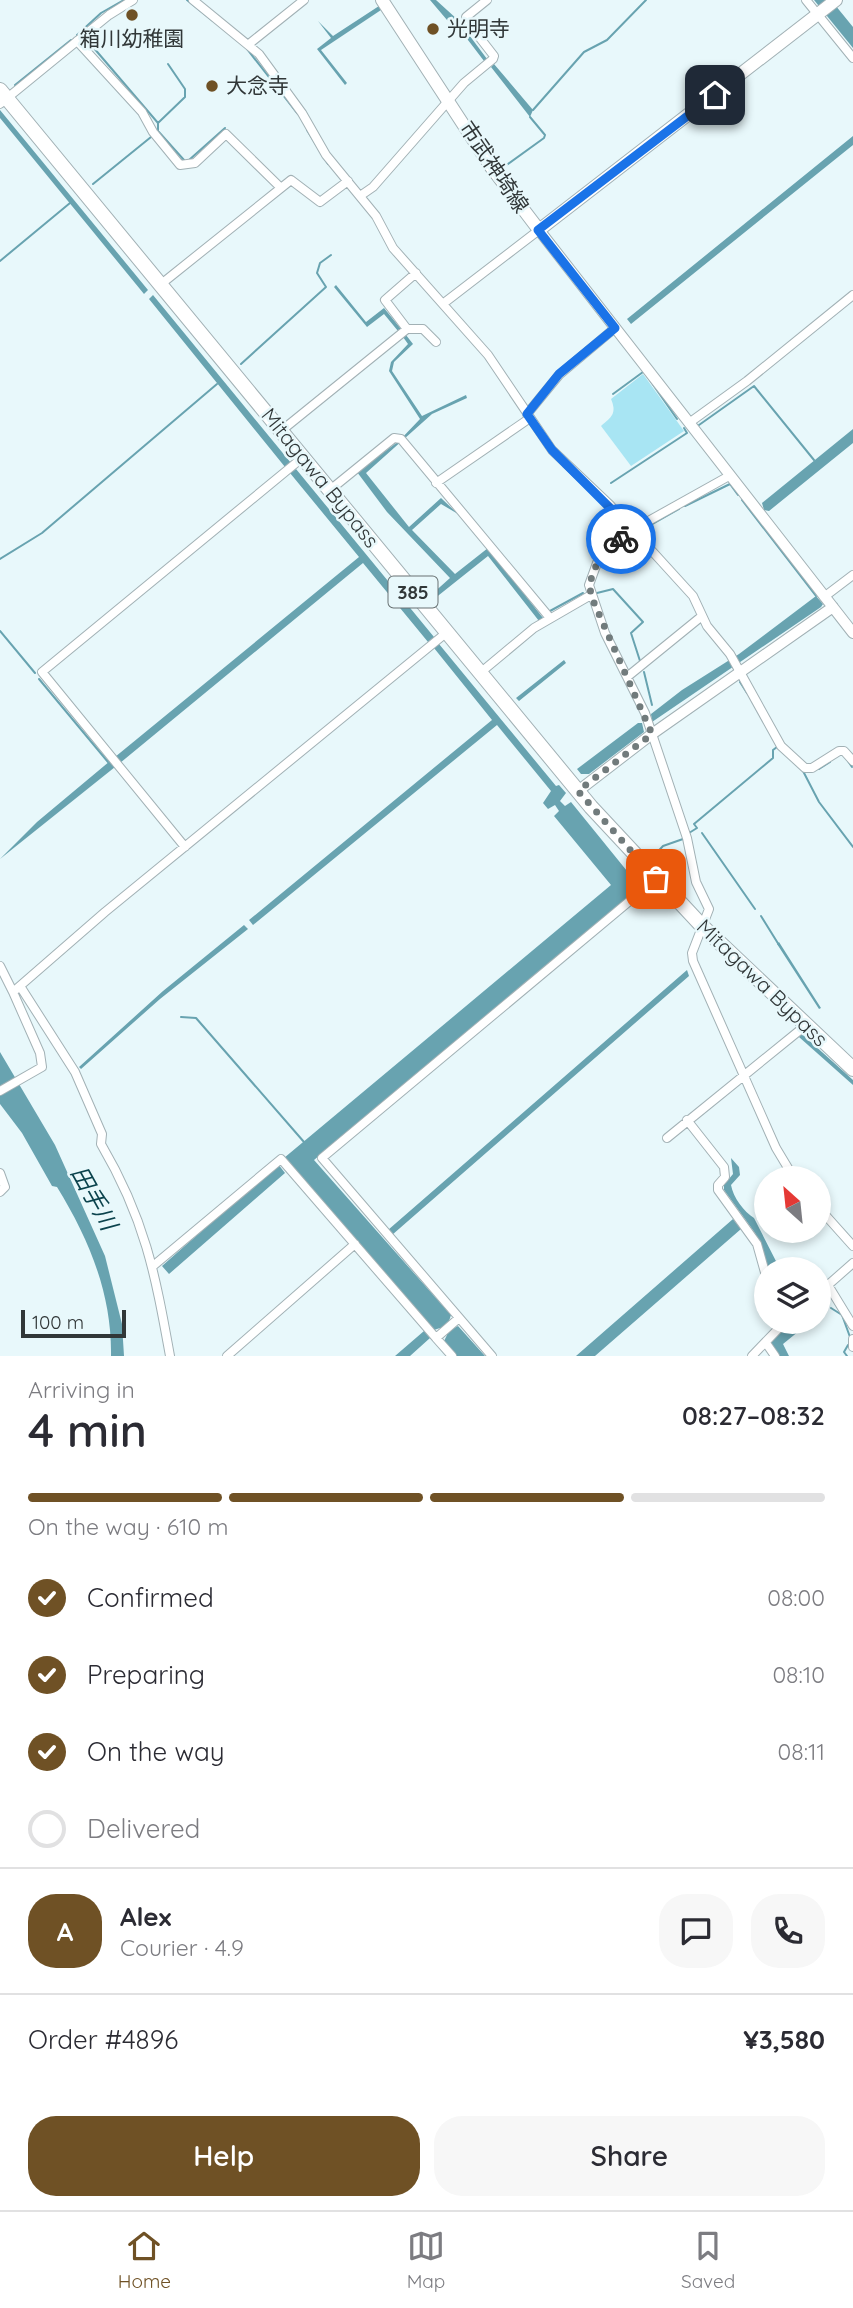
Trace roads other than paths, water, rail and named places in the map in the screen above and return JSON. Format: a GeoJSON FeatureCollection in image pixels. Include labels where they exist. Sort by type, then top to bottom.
{"type":"FeatureCollection","features":[{"type":"Feature","properties":{"kind":"highway","name":"Mitagawa Bypass"},"geometry":{"type":"LineString","coordinates":[[2,98],[578,791],[702,926],[853,1069]]}},
{"type":"Feature","properties":{"kind":"main road","name":"市武神埼線"},"geometry":{"type":"LineString","coordinates":[[382,0],[491,167],[538,230],[836,0]]}},
{"type":"Feature","properties":{"kind":"street"},"geometry":{"type":"LineString","coordinates":[[2,98],[108,15],[133,0]]}},
{"type":"Feature","properties":{"kind":"street"},"geometry":{"type":"LineString","coordinates":[[193,0],[248,44],[302,113],[326,156],[346,183],[360,196],[413,275],[444,303],[506,379],[528,418],[552,450],[693,596],[702,617],[731,657],[781,746],[800,764],[812,768],[839,751],[844,751],[853,761]]}},
{"type":"Feature","properties":{"kind":"street"},"geometry":{"type":"LineString","coordinates":[[248,44],[304,0]]}},
{"type":"Feature","properties":{"kind":"street"},"geometry":{"type":"LineString","coordinates":[[360,196],[373,187],[449,100],[493,59],[466,17],[487,0]]}},
{"type":"Feature","properties":{"kind":"street"},"geometry":{"type":"LineString","coordinates":[[806,0],[853,58]]}},
{"type":"Feature","properties":{"kind":"street"},"geometry":{"type":"LineString","coordinates":[[78,41],[142,112],[153,132],[180,165],[195,163],[226,134],[280,187]]}},
{"type":"Feature","properties":{"kind":"street"},"geometry":{"type":"LineString","coordinates":[[160,285],[280,187],[294,179],[320,202],[346,183]]}},
{"type":"Feature","properties":{"kind":"street"},"geometry":{"type":"LineString","coordinates":[[444,303],[538,230],[853,633]]}},
{"type":"Feature","properties":{"kind":"street"},"geometry":{"type":"LineString","coordinates":[[407,329],[385,300],[413,275]]}},
{"type":"Feature","properties":{"kind":"street"},"geometry":{"type":"LineString","coordinates":[[688,423],[747,381],[853,295]]}},
{"type":"Feature","properties":{"kind":"street"},"geometry":{"type":"LineString","coordinates":[[436,483],[528,418],[559,374],[615,328]]}},
{"type":"Feature","properties":{"kind":"street"},"geometry":{"type":"LineString","coordinates":[[281,431],[407,329],[423,329],[436,342]]}},
{"type":"Feature","properties":{"kind":"street"},"geometry":{"type":"LineString","coordinates":[[330,490],[394,438],[402,440],[550,618]]}},
{"type":"Feature","properties":{"kind":"street"},"geometry":{"type":"LineString","coordinates":[[185,847],[42,672],[302,458]]}},
{"type":"Feature","properties":{"kind":"street"},"geometry":{"type":"LineString","coordinates":[[729,476],[632,530],[597,563],[591,575],[591,596],[652,734],[684,828],[696,881],[709,909],[693,961],[775,1148],[786,1166]]}},
{"type":"Feature","properties":{"kind":"street"},"geometry":{"type":"LineString","coordinates":[[824,597],[853,575]]}},
{"type":"Feature","properties":{"kind":"street"},"geometry":{"type":"LineString","coordinates":[[480,673],[550,618],[591,596]]}},
{"type":"Feature","properties":{"kind":"street"},"geometry":{"type":"LineString","coordinates":[[578,791],[739,671],[833,607]]}},
{"type":"Feature","properties":{"kind":"street"},"geometry":{"type":"LineString","coordinates":[[627,677],[702,617]]}},
{"type":"Feature","properties":{"kind":"street"},"geometry":{"type":"LineString","coordinates":[[17,989],[446,633]]}},
{"type":"Feature","properties":{"kind":"street"},"geometry":{"type":"LineString","coordinates":[[492,1356],[456,1321],[322,1158],[656,879]]}},
{"type":"Feature","properties":{"kind":"street"},"geometry":{"type":"LineString","coordinates":[[0,966],[75,1072],[102,1134],[101,1144],[138,1216],[153,1266],[170,1356]]}},
{"type":"Feature","properties":{"kind":"street"},"geometry":{"type":"LineString","coordinates":[[0,1091],[42,1067],[17,989]]}},
{"type":"Feature","properties":{"kind":"street"},"geometry":{"type":"LineString","coordinates":[[667,1138],[805,1026]]}},
{"type":"Feature","properties":{"kind":"street"},"geometry":{"type":"LineString","coordinates":[[687,1120],[724,1167],[725,1177],[718,1185],[718,1190],[752,1235],[760,1257]]}},
{"type":"Feature","properties":{"kind":"street"},"geometry":{"type":"LineString","coordinates":[[153,1266],[281,1159],[440,1335],[452,1356]]}},
{"type":"Feature","properties":{"kind":"street"},"geometry":{"type":"LineString","coordinates":[[0,1173],[5,1188],[0,1192]]}},
{"type":"Feature","properties":{"kind":"street"},"geometry":{"type":"LineString","coordinates":[[831,1221],[853,1246]]}},
{"type":"Feature","properties":{"kind":"street"},"geometry":{"type":"LineString","coordinates":[[227,1356],[355,1244]]}},
{"type":"Feature","properties":{"kind":"street"},"geometry":{"type":"LineString","coordinates":[[853,1263],[828,1285],[853,1326]]}},
{"type":"Feature","properties":{"kind":"street"},"geometry":{"type":"LineString","coordinates":[[440,1335],[456,1321]]}},
{"type":"Feature","properties":{"kind":"street"},"geometry":{"type":"LineString","coordinates":[[752,1356],[774,1334]]}},
{"type":"Feature","properties":{"kind":"street"},"geometry":{"type":"LineString","coordinates":[[853,1339],[853,1347]]}},
{"type":"Feature","properties":{"kind":"street"},"geometry":{"type":"LineString","coordinates":[[766,1343],[775,1356]]}},
{"type":"Feature","properties":{"kind":"waterway"},"geometry":{"type":"LineString","coordinates":[[77,35],[101,13],[124,0]]}},
{"type":"Feature","properties":{"kind":"waterway"},"geometry":{"type":"LineString","coordinates":[[187,0],[213,21]]}},
{"type":"Feature","properties":{"kind":"waterway"},"geometry":{"type":"LineString","coordinates":[[533,110],[584,52],[607,40],[646,0]]}},
{"type":"Feature","properties":{"kind":"waterway"},"geometry":{"type":"LineString","coordinates":[[15,85],[71,40]]}},
{"type":"Feature","properties":{"kind":"waterway"},"geometry":{"type":"LineString","coordinates":[[87,40],[158,123],[158,131],[184,160]]}},
{"type":"Feature","properties":{"kind":"waterway"},"geometry":{"type":"LineString","coordinates":[[247,49],[297,113]]}},
{"type":"Feature","properties":{"kind":"waterway"},"geometry":{"type":"LineString","coordinates":[[158,123],[185,97],[185,89],[168,64]]}},
{"type":"Feature","properties":{"kind":"waterway"},"geometry":{"type":"LineString","coordinates":[[501,169],[544,138],[545,135],[530,117]]}},
{"type":"Feature","properties":{"kind":"waterway"},"geometry":{"type":"LineString","coordinates":[[189,160],[225,128]]}},
{"type":"Feature","properties":{"kind":"waterway"},"geometry":{"type":"LineString","coordinates":[[307,130],[328,164]]}},
{"type":"Feature","properties":{"kind":"waterway"},"geometry":{"type":"LineString","coordinates":[[93,184],[151,137]]}},
{"type":"Feature","properties":{"kind":"waterway"},"geometry":{"type":"LineString","coordinates":[[0,261],[70,203]]}},
{"type":"Feature","properties":{"kind":"waterway"},"geometry":{"type":"LineString","coordinates":[[241,364],[326,287],[317,273],[320,263],[331,255]]}},
{"type":"Feature","properties":{"kind":"waterway"},"geometry":{"type":"LineString","coordinates":[[613,394],[643,372]]}},
{"type":"Feature","properties":{"kind":"waterway"},"geometry":{"type":"LineString","coordinates":[[647,376],[677,419]]}},
{"type":"Feature","properties":{"kind":"waterway"},"geometry":{"type":"LineString","coordinates":[[0,559],[42,533],[217,384]]}},
{"type":"Feature","properties":{"kind":"waterway"},"geometry":{"type":"LineString","coordinates":[[699,425],[754,386],[814,460]]}},
{"type":"Feature","properties":{"kind":"waterway"},"geometry":{"type":"LineString","coordinates":[[611,483],[687,433],[684,428]]}},
{"type":"Feature","properties":{"kind":"waterway"},"geometry":{"type":"LineString","coordinates":[[563,466],[587,488]]}},
{"type":"Feature","properties":{"kind":"waterway"},"geometry":{"type":"LineString","coordinates":[[685,506],[730,484],[738,495]]}},
{"type":"Feature","properties":{"kind":"waterway"},"geometry":{"type":"LineString","coordinates":[[742,500],[816,596]]}},
{"type":"Feature","properties":{"kind":"waterway"},"geometry":{"type":"LineString","coordinates":[[606,506],[625,528]]}},
{"type":"Feature","properties":{"kind":"waterway"},"geometry":{"type":"LineString","coordinates":[[642,530],[679,509]]}},
{"type":"Feature","properties":{"kind":"waterway"},"geometry":{"type":"LineString","coordinates":[[597,593],[613,589],[643,622],[631,633],[640,661]]}},
{"type":"Feature","properties":{"kind":"waterway"},"geometry":{"type":"LineString","coordinates":[[550,611],[583,593]]}},
{"type":"Feature","properties":{"kind":"waterway"},"geometry":{"type":"LineString","coordinates":[[0,631],[35,673]]}},
{"type":"Feature","properties":{"kind":"waterway"},"geometry":{"type":"LineString","coordinates":[[644,672],[652,705]]}},
{"type":"Feature","properties":{"kind":"waterway"},"geometry":{"type":"LineString","coordinates":[[39,679],[108,762]]}},
{"type":"Feature","properties":{"kind":"waterway"},"geometry":{"type":"LineString","coordinates":[[740,682],[747,693]]}},
{"type":"Feature","properties":{"kind":"waterway"},"geometry":{"type":"LineString","coordinates":[[689,833],[697,828],[694,824],[773,758],[773,750],[777,747]]}},
{"type":"Feature","properties":{"kind":"waterway"},"geometry":{"type":"LineString","coordinates":[[848,761],[852,767]]}},
{"type":"Feature","properties":{"kind":"waterway"},"geometry":{"type":"LineString","coordinates":[[819,769],[830,762]]}},
{"type":"Feature","properties":{"kind":"waterway"},"geometry":{"type":"LineString","coordinates":[[803,771],[819,802],[853,847]]}},
{"type":"Feature","properties":{"kind":"waterway"},"geometry":{"type":"LineString","coordinates":[[702,833],[755,909]]}},
{"type":"Feature","properties":{"kind":"waterway"},"geometry":{"type":"LineString","coordinates":[[652,858],[663,846],[683,839]]}},
{"type":"Feature","properties":{"kind":"waterway"},"geometry":{"type":"LineString","coordinates":[[761,916],[779,945]]}},
{"type":"Feature","properties":{"kind":"waterway"},"geometry":{"type":"LineString","coordinates":[[181,1017],[196,1018],[304,1142]]}},
{"type":"Feature","properties":{"kind":"waterway"},"geometry":{"type":"LineString","coordinates":[[831,1308],[842,1315],[850,1337]]}},
{"type":"Feature","properties":{"kind":"waterway"},"geometry":{"type":"LineString","coordinates":[[847,1356],[844,1352],[848,1345]]}},
{"type":"Feature","properties":{"kind":"place","name":"箱川幼稚園"},"geometry":{"type":"Point","coordinates":[132,15]}},
{"type":"Feature","properties":{"kind":"place","name":"光明寺"},"geometry":{"type":"Point","coordinates":[433,29]}},
{"type":"Feature","properties":{"kind":"place","name":"大念寺"},"geometry":{"type":"Point","coordinates":[212,86]}},
{"type":"Feature","properties":{"kind":"water label","name":"田手川"},"geometry":{"type":"Point","coordinates":[94,1198]}}]}
